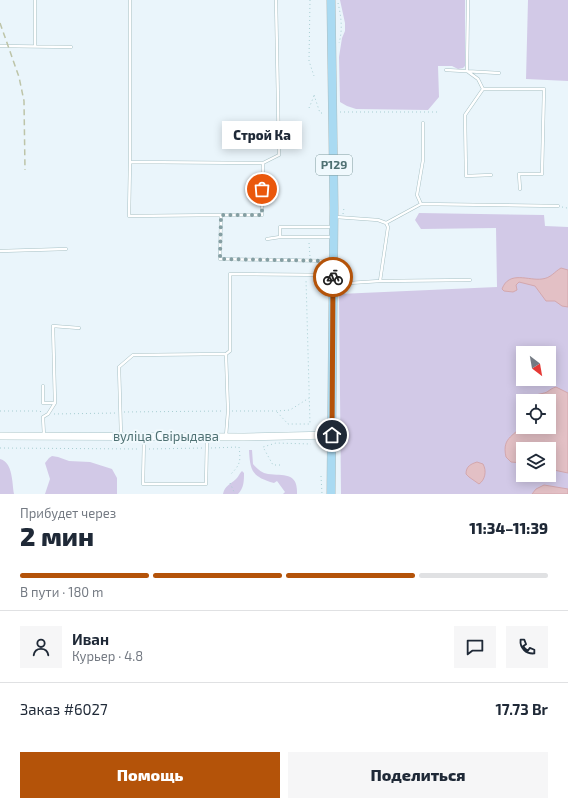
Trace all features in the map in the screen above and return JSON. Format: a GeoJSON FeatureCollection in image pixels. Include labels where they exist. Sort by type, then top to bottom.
{"type":"FeatureCollection","features":[{"type":"Feature","properties":{"kind":"main road","name":"Р129"},"geometry":{"type":"LineString","coordinates":[[331,0],[334,217],[331,494]]}},
{"type":"Feature","properties":{"kind":"main road","name":"вуліца Свірыдава"},"geometry":{"type":"LineString","coordinates":[[0,436],[332,435]]}},
{"type":"Feature","properties":{"kind":"lane"},"geometry":{"type":"LineString","coordinates":[[35,0],[35,46]]}},
{"type":"Feature","properties":{"kind":"lane"},"geometry":{"type":"LineString","coordinates":[[130,0],[129,216],[262,215],[263,163]]}},
{"type":"Feature","properties":{"kind":"lane"},"geometry":{"type":"LineString","coordinates":[[130,162],[263,163],[278,154],[276,0]]}},
{"type":"Feature","properties":{"kind":"lane"},"geometry":{"type":"LineString","coordinates":[[467,71],[468,0]]}},
{"type":"Feature","properties":{"kind":"lane"},"geometry":{"type":"LineString","coordinates":[[0,46],[71,47]]}},
{"type":"Feature","properties":{"kind":"lane"},"geometry":{"type":"LineString","coordinates":[[446,70],[499,73]]}},
{"type":"Feature","properties":{"kind":"lane"},"geometry":{"type":"LineString","coordinates":[[467,71],[478,79],[483,89]]}},
{"type":"Feature","properties":{"kind":"lane"},"geometry":{"type":"LineString","coordinates":[[483,89],[544,88],[542,174],[519,174],[520,189]]}},
{"type":"Feature","properties":{"kind":"lane"},"geometry":{"type":"LineString","coordinates":[[483,89],[465,115],[466,176],[491,175]]}},
{"type":"Feature","properties":{"kind":"lane"},"geometry":{"type":"LineString","coordinates":[[421,204],[417,195],[423,160],[423,124]]}},
{"type":"Feature","properties":{"kind":"lane"},"geometry":{"type":"LineString","coordinates":[[334,217],[378,220],[386,223],[421,204],[558,206]]}},
{"type":"Feature","properties":{"kind":"lane"},"geometry":{"type":"LineString","coordinates":[[221,215],[220,259],[307,262],[333,261]]}},
{"type":"Feature","properties":{"kind":"lane"},"geometry":{"type":"LineString","coordinates":[[380,281],[388,227],[386,223]]}},
{"type":"Feature","properties":{"kind":"lane"},"geometry":{"type":"LineString","coordinates":[[280,236],[280,227],[333,227]]}},
{"type":"Feature","properties":{"kind":"lane"},"geometry":{"type":"LineString","coordinates":[[267,239],[280,236],[333,237]]}},
{"type":"Feature","properties":{"kind":"lane"},"geometry":{"type":"LineString","coordinates":[[0,251],[66,249]]}},
{"type":"Feature","properties":{"kind":"lane"},"geometry":{"type":"LineString","coordinates":[[121,436],[119,367],[133,355],[226,354],[230,351],[230,274],[333,274]]}},
{"type":"Feature","properties":{"kind":"lane"},"geometry":{"type":"LineString","coordinates":[[333,284],[380,281],[470,280]]}},
{"type":"Feature","properties":{"kind":"lane"},"geometry":{"type":"LineString","coordinates":[[44,436],[43,417],[48,414],[55,403],[53,326],[79,328]]}},
{"type":"Feature","properties":{"kind":"lane"},"geometry":{"type":"LineString","coordinates":[[226,354],[228,411],[226,436]]}},
{"type":"Feature","properties":{"kind":"lane"},"geometry":{"type":"LineString","coordinates":[[43,386],[43,402],[55,403]]}},
{"type":"Feature","properties":{"kind":"lane"},"geometry":{"type":"LineString","coordinates":[[144,436],[144,484],[206,484],[207,436]]}},
{"type":"Feature","properties":{"kind":"path"},"geometry":{"type":"LineString","coordinates":[[310,0],[310,61],[314,76]]}},
{"type":"Feature","properties":{"kind":"path"},"geometry":{"type":"LineString","coordinates":[[338,0],[341,18],[341,35]]}},
{"type":"Feature","properties":{"kind":"path"},"geometry":{"type":"LineString","coordinates":[[309,108],[314,95],[320,113]]}},
{"type":"Feature","properties":{"kind":"path"},"geometry":{"type":"LineString","coordinates":[[337,112],[438,112]]}},
{"type":"Feature","properties":{"kind":"path"},"geometry":{"type":"LineString","coordinates":[[558,206],[566,208],[568,206]]}},
{"type":"Feature","properties":{"kind":"path"},"geometry":{"type":"LineString","coordinates":[[307,262],[310,258],[310,243]]}},
{"type":"Feature","properties":{"kind":"path"},"geometry":{"type":"LineString","coordinates":[[277,411],[288,424],[310,424],[306,275]]}},
{"type":"Feature","properties":{"kind":"path"},"geometry":{"type":"LineString","coordinates":[[0,411],[38,411],[48,414],[277,411],[290,410],[309,398]]}},
{"type":"Feature","properties":{"kind":"path"},"geometry":{"type":"LineString","coordinates":[[280,465],[273,465],[263,447],[276,443],[311,444]]}},
{"type":"Feature","properties":{"kind":"path"},"geometry":{"type":"LineString","coordinates":[[0,448],[238,448],[240,456],[239,465],[230,475]]}},
{"type":"Feature","properties":{"kind":"path"},"geometry":{"type":"LineString","coordinates":[[321,476],[322,494]]}},
{"type":"Feature","properties":{"kind":"path"},"geometry":{"type":"LineString","coordinates":[[230,483],[235,494]]}},
{"type":"Feature","properties":{"kind":"shaded area"},"geometry":{"type":"Polygon","coordinates":[[[340,0],[465,0],[465,66],[458,69],[452,66],[438,66],[439,97],[428,110],[356,109],[347,106],[340,102],[339,57],[342,38],[345,31],[345,23],[340,0]]]}},
{"type":"Feature","properties":{"kind":"shaded area"},"geometry":{"type":"Polygon","coordinates":[[[528,0],[568,0],[568,81],[526,79],[528,0]]]}},
{"type":"Feature","properties":{"kind":"shaded area"},"geometry":{"type":"Polygon","coordinates":[[[419,213],[544,215],[545,226],[568,227],[568,494],[341,494],[339,294],[497,287],[496,228],[421,229],[415,220],[419,213]]]}},
{"type":"Feature","properties":{"kind":"shaded area"},"geometry":{"type":"Polygon","coordinates":[[[561,268],[568,270],[568,307],[562,306],[555,301],[546,301],[535,286],[519,282],[516,285],[517,290],[513,292],[504,291],[502,289],[505,283],[514,278],[545,278],[561,268]]]}},
{"type":"Feature","properties":{"kind":"shaded area"},"geometry":{"type":"Polygon","coordinates":[[[556,387],[568,393],[568,473],[556,470],[556,442],[516,442],[516,462],[511,462],[506,457],[506,444],[510,437],[516,432],[516,434],[556,434],[556,394],[539,394],[547,392],[556,387]]]}},
{"type":"Feature","properties":{"kind":"shaded area"},"geometry":{"type":"Polygon","coordinates":[[[249,450],[252,450],[253,464],[256,468],[266,473],[289,476],[295,482],[297,494],[283,494],[285,492],[277,481],[274,483],[257,476],[250,464],[249,450]]]}},
{"type":"Feature","properties":{"kind":"shaded area"},"geometry":{"type":"Polygon","coordinates":[[[52,456],[69,461],[90,462],[112,469],[117,478],[117,494],[45,494],[50,479],[45,463],[52,456]]]}},
{"type":"Feature","properties":{"kind":"shaded area"},"geometry":{"type":"Polygon","coordinates":[[[0,459],[10,468],[14,494],[0,494],[0,459]]]}},
{"type":"Feature","properties":{"kind":"shaded area"},"geometry":{"type":"Polygon","coordinates":[[[477,462],[483,464],[485,470],[484,478],[479,484],[466,474],[468,467],[477,462]]]}},
{"type":"Feature","properties":{"kind":"shaded area"},"geometry":{"type":"Polygon","coordinates":[[[242,471],[244,473],[244,482],[240,492],[238,494],[223,494],[226,487],[236,479],[242,471]]]}},
{"type":"Feature","properties":{"kind":"shaded area"},"geometry":{"type":"Polygon","coordinates":[[[544,485],[568,489],[568,494],[532,494],[536,489],[544,485]]]}},
{"type":"Feature","properties":{"kind":"railway"},"geometry":{"type":"LineString","coordinates":[[0,23],[19,77],[24,101],[25,170]]}},
{"type":"Feature","properties":{"kind":"way so far"},"geometry":{"type":"LineString","coordinates":[[262,189],[262,215],[221,215],[220,259],[307,262],[333,261],[333,277]]}},
{"type":"Feature","properties":{"kind":"place","name":"Строй Ка"},"geometry":{"type":"Point","coordinates":[262,189]}},
{"type":"Feature","properties":{"kind":"route"},"geometry":{"type":"LineString","coordinates":[[332,435],[333,277]]}}]}
